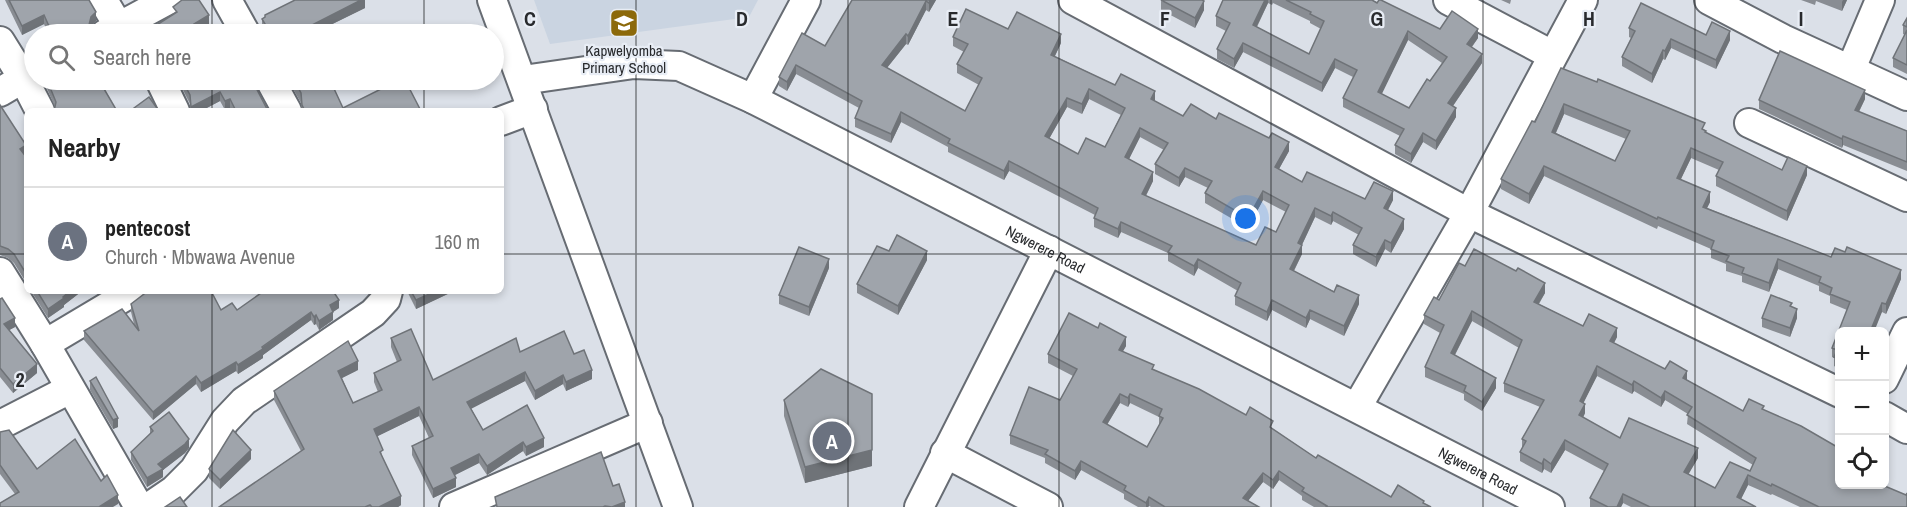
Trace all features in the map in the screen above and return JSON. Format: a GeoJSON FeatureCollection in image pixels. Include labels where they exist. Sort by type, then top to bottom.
{"type":"FeatureCollection","features":[{"type":"Feature","properties":{"kind":"street"},"geometry":{"type":"LineString","coordinates":[[103,0],[120,24]]}},
{"type":"Feature","properties":{"kind":"street"},"geometry":{"type":"LineString","coordinates":[[131,24],[168,0]]}},
{"type":"Feature","properties":{"kind":"street"},"geometry":{"type":"LineString","coordinates":[[227,0],[240,24]]}},
{"type":"Feature","properties":{"kind":"street"},"geometry":{"type":"LineString","coordinates":[[492,0],[501,24]]}},
{"type":"Feature","properties":{"kind":"street"},"geometry":{"type":"LineString","coordinates":[[753,99],[806,0]]}},
{"type":"Feature","properties":{"kind":"street"},"geometry":{"type":"LineString","coordinates":[[1073,0],[1469,213],[1835,391]]}},
{"type":"Feature","properties":{"kind":"street"},"geometry":{"type":"LineString","coordinates":[[1448,0],[1552,55]]}},
{"type":"Feature","properties":{"kind":"street"},"geometry":{"type":"LineString","coordinates":[[1358,408],[1469,213],[1583,0]]}},
{"type":"Feature","properties":{"kind":"street"},"geometry":{"type":"LineString","coordinates":[[1709,0],[1850,71],[1907,96]]}},
{"type":"Feature","properties":{"kind":"street"},"geometry":{"type":"LineString","coordinates":[[1850,71],[1880,0]]}},
{"type":"Feature","properties":{"kind":"street"},"geometry":{"type":"LineString","coordinates":[[504,31],[678,507]]}},
{"type":"Feature","properties":{"kind":"street"},"geometry":{"type":"LineString","coordinates":[[0,41],[19,81]]}},
{"type":"Feature","properties":{"kind":"street","name":"Ngwerere Road"},"geometry":{"type":"LineString","coordinates":[[523,80],[634,64],[680,66],[753,99],[1550,507]]}},
{"type":"Feature","properties":{"kind":"street"},"geometry":{"type":"LineString","coordinates":[[25,90],[38,108]]}},
{"type":"Feature","properties":{"kind":"street"},"geometry":{"type":"LineString","coordinates":[[165,90],[174,108]]}},
{"type":"Feature","properties":{"kind":"street"},"geometry":{"type":"LineString","coordinates":[[275,90],[285,108]]}},
{"type":"Feature","properties":{"kind":"street"},"geometry":{"type":"LineString","coordinates":[[504,120],[533,109]]}},
{"type":"Feature","properties":{"kind":"street"},"geometry":{"type":"LineString","coordinates":[[1749,123],[1907,197]]}},
{"type":"Feature","properties":{"kind":"street"},"geometry":{"type":"LineString","coordinates":[[919,507],[1049,250]]}},
{"type":"Feature","properties":{"kind":"street"},"geometry":{"type":"LineString","coordinates":[[0,272],[45,344],[139,507]]}},
{"type":"Feature","properties":{"kind":"street"},"geometry":{"type":"LineString","coordinates":[[45,344],[128,294]]}},
{"type":"Feature","properties":{"kind":"street"},"geometry":{"type":"LineString","coordinates":[[149,507],[174,490],[194,470],[225,422],[244,401],[373,313],[386,299],[387,294]]}},
{"type":"Feature","properties":{"kind":"street"},"geometry":{"type":"LineString","coordinates":[[1889,369],[1907,332]]}},
{"type":"Feature","properties":{"kind":"street"},"geometry":{"type":"LineString","coordinates":[[0,425],[70,389]]}},
{"type":"Feature","properties":{"kind":"street"},"geometry":{"type":"LineString","coordinates":[[1889,419],[1907,429]]}},
{"type":"Feature","properties":{"kind":"street"},"geometry":{"type":"LineString","coordinates":[[454,507],[648,423]]}},
{"type":"Feature","properties":{"kind":"street"},"geometry":{"type":"LineString","coordinates":[[945,453],[1048,507]]}},
{"type":"Feature","properties":{"kind":"shaded area","name":"Kapwelyomba Primary School"},"geometry":{"type":"Polygon","coordinates":[[[534,0],[758,0],[749,17],[550,44],[534,0]]]}},
{"type":"Feature","properties":{"kind":"building"},"geometry":{"type":"Polygon","coordinates":[[[9,0],[89,0],[96,12],[91,17],[89,24],[48,24],[44,15],[22,26],[9,0]]]}},
{"type":"Feature","properties":{"kind":"building"},"geometry":{"type":"Polygon","coordinates":[[[182,0],[199,0],[209,15],[194,24],[158,24],[177,12],[173,7],[182,0]]]}},
{"type":"Feature","properties":{"kind":"building"},"geometry":{"type":"Polygon","coordinates":[[[295,0],[361,0],[314,24],[265,24],[262,19],[265,15],[295,0]]]}},
{"type":"Feature","properties":{"kind":"building"},"geometry":{"type":"Polygon","coordinates":[[[852,0],[930,0],[929,3],[926,1],[908,36],[906,34],[882,65],[965,111],[982,78],[957,64],[968,44],[953,37],[966,9],[1008,29],[1017,12],[1061,34],[1051,55],[1115,85],[1121,74],[1155,91],[1151,99],[1183,116],[1191,104],[1216,119],[1219,113],[1269,138],[1272,133],[1289,142],[1275,167],[1302,182],[1307,172],[1365,199],[1374,182],[1393,191],[1384,208],[1404,219],[1391,243],[1385,240],[1376,257],[1353,245],[1362,228],[1333,212],[1331,216],[1315,208],[1298,243],[1302,245],[1290,269],[1334,292],[1337,285],[1359,295],[1344,326],[1310,310],[1306,318],[1272,300],[1267,312],[1235,296],[1241,283],[1198,259],[1194,266],[1168,252],[1172,246],[1121,222],[1118,229],[1094,218],[1098,208],[1009,161],[1004,171],[948,143],[950,139],[901,112],[891,134],[855,118],[862,101],[796,65],[787,82],[779,77],[802,33],[825,46],[852,0]],[[1089,89],[1082,104],[1067,98],[1045,136],[1078,154],[1086,138],[1105,147],[1125,108],[1089,89]],[[1140,128],[1125,157],[1153,172],[1142,194],[1256,245],[1265,227],[1276,232],[1289,205],[1263,191],[1248,218],[1205,193],[1212,181],[1185,168],[1179,178],[1155,164],[1168,143],[1140,128]]]}},
{"type":"Feature","properties":{"kind":"building"},"geometry":{"type":"Polygon","coordinates":[[[1161,0],[1202,0],[1204,1],[1195,18],[1161,0]]]}},
{"type":"Feature","properties":{"kind":"building"},"geometry":{"type":"Polygon","coordinates":[[[1223,0],[1265,0],[1253,25],[1309,54],[1324,21],[1286,0],[1372,0],[1377,3],[1381,0],[1440,29],[1452,11],[1478,29],[1467,44],[1482,54],[1448,103],[1456,108],[1436,141],[1423,133],[1411,154],[1395,145],[1404,129],[1343,98],[1357,70],[1335,59],[1322,83],[1243,43],[1234,59],[1217,49],[1230,23],[1216,16],[1223,0]],[[1408,31],[1378,92],[1409,108],[1427,79],[1430,81],[1447,57],[1408,31]]]}},
{"type":"Feature","properties":{"kind":"building"},"geometry":{"type":"Polygon","coordinates":[[[1641,3],[1706,35],[1712,22],[1730,31],[1716,60],[1671,39],[1652,74],[1622,57],[1635,31],[1629,28],[1641,3]]]}},
{"type":"Feature","properties":{"kind":"building"},"geometry":{"type":"Polygon","coordinates":[[[1907,30],[1907,65],[1893,58],[1907,30]]]}},
{"type":"Feature","properties":{"kind":"building"},"geometry":{"type":"Polygon","coordinates":[[[1780,51],[1865,90],[1855,110],[1907,131],[1907,162],[1843,136],[1842,139],[1759,100],[1780,51]]]}},
{"type":"Feature","properties":{"kind":"building"},"geometry":{"type":"Polygon","coordinates":[[[1561,68],[1597,82],[1598,79],[1705,123],[1702,129],[1705,132],[1782,170],[1788,157],[1807,166],[1787,211],[1716,176],[1723,162],[1691,148],[1677,178],[1710,192],[1703,207],[1831,257],[1835,248],[1845,252],[1847,247],[1901,270],[1886,304],[1882,303],[1872,327],[1840,327],[1850,302],[1830,294],[1832,288],[1819,282],[1821,277],[1778,259],[1769,283],[1742,273],[1744,268],[1726,261],[1729,256],[1711,249],[1714,241],[1658,217],[1657,219],[1544,166],[1529,194],[1501,179],[1532,121],[1535,122],[1561,68]],[[1564,104],[1552,132],[1615,161],[1630,131],[1564,104]]]}},
{"type":"Feature","properties":{"kind":"building"},"geometry":{"type":"Polygon","coordinates":[[[51,90],[105,90],[115,108],[55,108],[56,102],[51,90]]]}},
{"type":"Feature","properties":{"kind":"building"},"geometry":{"type":"Polygon","coordinates":[[[187,90],[257,90],[266,108],[234,108],[230,99],[225,101],[220,92],[191,107],[187,90]]]}},
{"type":"Feature","properties":{"kind":"building"},"geometry":{"type":"Polygon","coordinates":[[[299,90],[335,90],[343,108],[304,108],[299,90]]]}},
{"type":"Feature","properties":{"kind":"building"},"geometry":{"type":"Polygon","coordinates":[[[379,90],[410,90],[419,108],[343,108],[379,90]]]}},
{"type":"Feature","properties":{"kind":"building"},"geometry":{"type":"Polygon","coordinates":[[[149,97],[157,108],[134,108],[149,97]]]}},
{"type":"Feature","properties":{"kind":"building"},"geometry":{"type":"Polygon","coordinates":[[[0,105],[24,142],[24,146],[20,149],[24,154],[24,270],[14,254],[0,246],[0,105]]]}},
{"type":"Feature","properties":{"kind":"building"},"geometry":{"type":"Polygon","coordinates":[[[897,235],[927,251],[898,306],[857,284],[877,246],[889,251],[897,235]]]}},
{"type":"Feature","properties":{"kind":"building"},"geometry":{"type":"Polygon","coordinates":[[[799,247],[829,259],[809,307],[779,295],[799,247]]]}},
{"type":"Feature","properties":{"kind":"building"},"geometry":{"type":"Polygon","coordinates":[[[1474,249],[1516,271],[1518,268],[1545,283],[1534,302],[1583,326],[1589,314],[1617,328],[1610,341],[1665,369],[1670,361],[1687,371],[1683,378],[1743,411],[1749,399],[1764,406],[1762,409],[1801,426],[1835,446],[1835,489],[1889,488],[1906,495],[1907,493],[1907,507],[1819,507],[1748,475],[1737,497],[1756,507],[1650,507],[1623,494],[1617,507],[1608,507],[1590,498],[1608,464],[1565,440],[1551,464],[1544,459],[1542,464],[1520,452],[1526,441],[1522,439],[1544,400],[1504,383],[1522,340],[1472,311],[1451,353],[1496,378],[1482,402],[1464,391],[1466,386],[1425,367],[1444,325],[1424,315],[1434,297],[1439,300],[1459,263],[1465,266],[1474,249]],[[1597,366],[1580,401],[1585,404],[1579,415],[1620,438],[1629,418],[1698,448],[1684,472],[1715,488],[1730,462],[1750,471],[1756,458],[1687,415],[1692,407],[1665,391],[1661,398],[1634,381],[1632,385],[1597,366]]]}},
{"type":"Feature","properties":{"kind":"building"},"geometry":{"type":"Polygon","coordinates":[[[39,294],[66,294],[64,298],[48,309],[39,294]]]}},
{"type":"Feature","properties":{"kind":"building"},"geometry":{"type":"Polygon","coordinates":[[[144,294],[213,294],[221,310],[232,303],[237,310],[260,294],[335,294],[339,300],[330,305],[333,312],[319,321],[311,312],[238,365],[236,362],[201,383],[196,376],[153,412],[84,331],[122,309],[139,331],[131,304],[144,294]]]}},
{"type":"Feature","properties":{"kind":"building"},"geometry":{"type":"Polygon","coordinates":[[[413,294],[429,294],[416,300],[413,294]]]}},
{"type":"Feature","properties":{"kind":"building"},"geometry":{"type":"Polygon","coordinates":[[[1771,295],[1792,303],[1790,306],[1797,309],[1790,328],[1762,318],[1771,295]]]}},
{"type":"Feature","properties":{"kind":"building"},"geometry":{"type":"Polygon","coordinates":[[[2,298],[15,318],[4,324],[37,364],[13,384],[0,368],[0,299],[2,298]]]}},
{"type":"Feature","properties":{"kind":"building"},"geometry":{"type":"Polygon","coordinates":[[[1069,313],[1098,328],[1100,323],[1126,337],[1119,350],[1154,365],[1152,369],[1199,389],[1246,415],[1250,407],[1273,421],[1270,427],[1316,458],[1318,455],[1391,497],[1398,485],[1431,507],[1326,507],[1302,491],[1304,488],[1279,471],[1273,480],[1263,473],[1243,498],[1259,507],[1165,507],[1149,497],[1146,503],[1124,490],[1126,486],[1081,461],[1075,471],[1045,454],[1048,450],[1010,435],[1029,387],[1060,400],[1077,369],[1048,354],[1069,313]],[[1120,394],[1103,422],[1147,447],[1163,418],[1159,416],[1162,409],[1130,394],[1128,398],[1120,394]]]}},
{"type":"Feature","properties":{"kind":"building"},"geometry":{"type":"Polygon","coordinates":[[[411,329],[433,380],[516,338],[520,352],[564,331],[574,354],[584,350],[592,370],[566,382],[563,375],[535,391],[525,372],[467,402],[483,430],[527,405],[544,438],[526,447],[523,442],[487,466],[479,454],[451,468],[456,478],[433,489],[412,446],[433,436],[419,407],[374,429],[383,450],[380,452],[401,496],[379,507],[370,505],[365,507],[219,507],[304,449],[274,391],[348,341],[358,361],[338,371],[353,403],[382,390],[374,373],[401,360],[391,338],[411,329]]]}},
{"type":"Feature","properties":{"kind":"building"},"geometry":{"type":"Polygon","coordinates":[[[821,369],[872,394],[872,450],[805,467],[784,400],[821,369]]]}},
{"type":"Feature","properties":{"kind":"building"},"geometry":{"type":"Polygon","coordinates":[[[96,377],[118,418],[113,420],[90,381],[96,377]]]}},
{"type":"Feature","properties":{"kind":"building"},"geometry":{"type":"Polygon","coordinates":[[[169,412],[189,439],[158,464],[163,469],[147,478],[131,452],[153,431],[150,427],[169,412]]]}},
{"type":"Feature","properties":{"kind":"building"},"geometry":{"type":"Polygon","coordinates":[[[9,430],[37,469],[75,439],[101,481],[107,475],[118,495],[99,507],[0,507],[0,503],[19,492],[0,465],[0,432],[9,430]]]}},
{"type":"Feature","properties":{"kind":"building"},"geometry":{"type":"Polygon","coordinates":[[[233,430],[251,450],[220,480],[209,469],[233,430]]]}},
{"type":"Feature","properties":{"kind":"building"},"geometry":{"type":"Polygon","coordinates":[[[601,452],[613,486],[619,484],[625,502],[612,507],[497,507],[495,497],[601,452]]]}},
{"type":"Feature","properties":{"kind":"building"},"geometry":{"type":"Polygon","coordinates":[[[180,497],[187,507],[165,507],[180,497]]]}},
{"type":"Feature","properties":{"kind":"place","name":"Kapwelyomba Primary School"},"geometry":{"type":"Point","coordinates":[624,23]}},
{"type":"Feature","properties":{"kind":"place","name":"pentecost"},"geometry":{"type":"Point","coordinates":[832,441]}}]}
